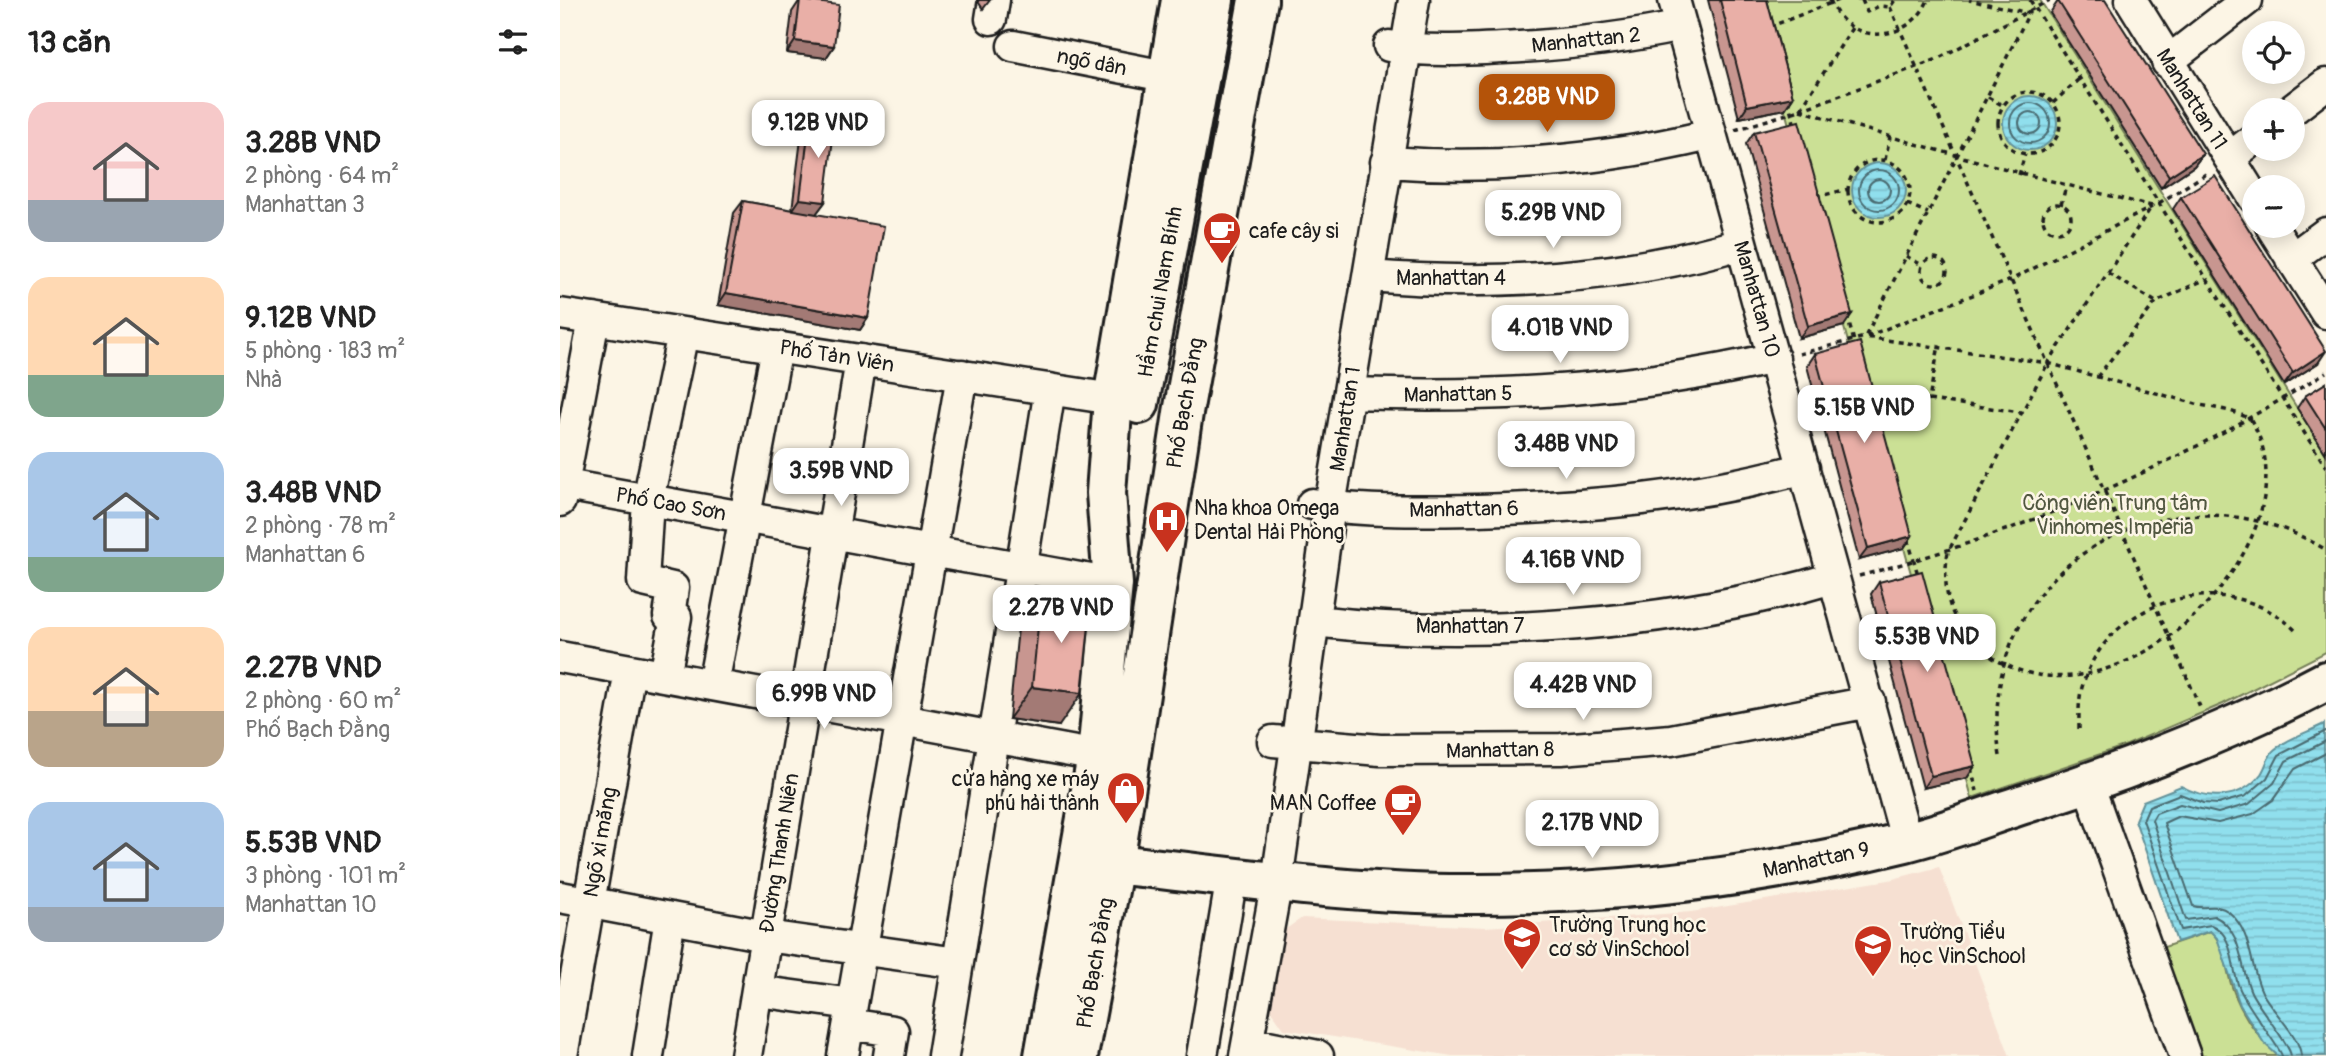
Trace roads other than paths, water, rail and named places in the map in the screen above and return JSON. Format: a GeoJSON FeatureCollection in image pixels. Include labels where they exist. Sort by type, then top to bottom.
{"type":"FeatureCollection","features":[{"type":"Feature","properties":{"kind":"main road","name":"Phố Bạch Đằng"},"geometry":{"type":"LineString","coordinates":[[1044,1056],[1097,755],[1113,584],[1106,493],[1113,399],[1181,0]]}},
{"type":"Feature","properties":{"kind":"main road","name":"Hầm chui Nam Bính"},"geometry":{"type":"LineString","coordinates":[[1113,584],[1122,494],[1214,0]]}},
{"type":"Feature","properties":{"kind":"main road","name":"Hầm chui Nam Bính"},"geometry":{"type":"LineString","coordinates":[[1149,634],[1144,556],[1154,428],[1231,0]]}},
{"type":"Feature","properties":{"kind":"main road","name":"Phố Bạch Đằng"},"geometry":{"type":"LineString","coordinates":[[1079,1056],[1114,864],[1182,413],[1258,0]]}},
{"type":"Feature","properties":{"kind":"main road","name":"Manhattan 9"},"geometry":{"type":"LineString","coordinates":[[1114,864],[1388,892],[1559,892],[1753,873],[1907,842],[2088,783],[2230,729],[2326,681]]}},
{"type":"Feature","properties":{"kind":"street","name":"Manhattan 1"},"geometry":{"type":"LineString","coordinates":[[1246,1049],[1277,881],[1284,742],[1314,621],[1321,505],[1349,393],[1386,162],[1397,47],[1414,0]]}},
{"type":"Feature","properties":{"kind":"street","name":"Manhattan 11"},"geometry":{"type":"LineString","coordinates":[[2131,0],[2167,62],[2220,165],[2242,186]]}},
{"type":"Feature","properties":{"kind":"street"},"geometry":{"type":"LineString","coordinates":[[2167,62],[2247,0]]}},
{"type":"Feature","properties":{"kind":"street","name":"Manhattan 2"},"geometry":{"type":"LineString","coordinates":[[1397,47],[1457,50],[1623,39],[1677,13]]}},
{"type":"Feature","properties":{"kind":"street","name":"Manhattan 10"},"geometry":{"type":"LineString","coordinates":[[1677,13],[1721,133],[1740,244],[1785,357],[1804,468],[1845,578],[1870,702],[1907,842]]}},
{"type":"Feature","properties":{"kind":"street","name":"ngõ dân"},"geometry":{"type":"LineString","coordinates":[[1013,46],[1170,77]]}},
{"type":"Feature","properties":{"kind":"street"},"geometry":{"type":"LineString","coordinates":[[2305,100],[2326,84]]}},
{"type":"Feature","properties":{"kind":"street"},"geometry":{"type":"LineString","coordinates":[[1386,162],[1435,166],[1546,160],[1659,147],[1721,133]]}},
{"type":"Feature","properties":{"kind":"street"},"geometry":{"type":"LineString","coordinates":[[2220,165],[2242,148]]}},
{"type":"Feature","properties":{"kind":"street"},"geometry":{"type":"LineString","coordinates":[[2291,259],[2326,233]]}},
{"type":"Feature","properties":{"kind":"street"},"geometry":{"type":"LineString","coordinates":[[2278,238],[2326,313]]}},
{"type":"Feature","properties":{"kind":"street","name":"Manhattan 4"},"geometry":{"type":"LineString","coordinates":[[1368,276],[1431,280],[1558,275],[1691,259],[1740,244]]}},
{"type":"Feature","properties":{"kind":"street","name":"Phố Tản Viên"},"geometry":{"type":"LineString","coordinates":[[560,314],[1113,399]]}},
{"type":"Feature","properties":{"kind":"street"},"geometry":{"type":"LineString","coordinates":[[561,490],[594,319]]}},
{"type":"Feature","properties":{"kind":"street"},"geometry":{"type":"LineString","coordinates":[[665,676],[676,617],[668,616],[673,588],[643,581],[648,500],[683,333]]}},
{"type":"Feature","properties":{"kind":"street"},"geometry":{"type":"LineString","coordinates":[[713,685],[777,347]]}},
{"type":"Feature","properties":{"kind":"street","name":"Manhattan 5"},"geometry":{"type":"LineString","coordinates":[[1349,393],[1516,394],[1594,388],[1666,380],[1785,357]]}},
{"type":"Feature","properties":{"kind":"street","name":"Đường Thanh Niên"},"geometry":{"type":"LineString","coordinates":[[746,1056],[861,360]]}},
{"type":"Feature","properties":{"kind":"street"},"geometry":{"type":"LineString","coordinates":[[843,1056],[962,375]]}},
{"type":"Feature","properties":{"kind":"street"},"geometry":{"type":"LineString","coordinates":[[943,1056],[1050,389]]}},
{"type":"Feature","properties":{"kind":"street","name":"Manhattan 6"},"geometry":{"type":"LineString","coordinates":[[1321,505],[1431,511],[1581,506],[1675,496],[1754,482],[1804,468]]}},
{"type":"Feature","properties":{"kind":"street","name":"Phố Cao Sơn"},"geometry":{"type":"LineString","coordinates":[[561,490],[648,500],[1113,584]]}},
{"type":"Feature","properties":{"kind":"street","name":"Manhattan 7"},"geometry":{"type":"LineString","coordinates":[[1314,621],[1354,625],[1539,626],[1715,605],[1845,578]]}},
{"type":"Feature","properties":{"kind":"street"},"geometry":{"type":"LineString","coordinates":[[560,657],[1097,755]]}},
{"type":"Feature","properties":{"kind":"street","name":"Ngõ xi măng"},"geometry":{"type":"LineString","coordinates":[[562,1056],[574,900],[630,670]]}},
{"type":"Feature","properties":{"kind":"street","name":"Manhattan 8"},"geometry":{"type":"LineString","coordinates":[[1284,742],[1380,750],[1561,749],[1671,740],[1870,702]]}},
{"type":"Feature","properties":{"kind":"street"},"geometry":{"type":"LineString","coordinates":[[2088,783],[2185,1056]]}},
{"type":"Feature","properties":{"kind":"street"},"geometry":{"type":"LineString","coordinates":[[1202,1056],[1233,876]]}},
{"type":"Feature","properties":{"kind":"street"},"geometry":{"type":"LineString","coordinates":[[574,900],[766,936],[958,963]]}},
{"type":"Feature","properties":{"kind":"street"},"geometry":{"type":"LineString","coordinates":[[648,1056],[670,918]]}},
{"type":"Feature","properties":{"kind":"street"},"geometry":{"type":"LineString","coordinates":[[757,991],[850,1014],[893,1031],[889,1056]]}},
{"type":"Feature","properties":{"kind":"street"},"geometry":{"type":"LineString","coordinates":[[1246,1049],[1318,1056]]}},
{"type":"Feature","properties":{"kind":"water"},"geometry":{"type":"Polygon","coordinates":[[[2030,96],[2049,104],[2057,123],[2049,142],[2030,150],[2011,142],[2003,123],[2011,104],[2030,96]]]}},
{"type":"Feature","properties":{"kind":"water"},"geometry":{"type":"Polygon","coordinates":[[[1879,163],[1898,171],[1906,190],[1898,209],[1879,217],[1860,209],[1852,190],[1860,171],[1879,163]]]}},
{"type":"Feature","properties":{"kind":"water"},"geometry":{"type":"Polygon","coordinates":[[[2324,724],[2326,1056],[2278,1056],[2264,1043],[2240,1005],[2217,938],[2210,931],[2177,942],[2135,820],[2143,801],[2181,786],[2213,796],[2244,789],[2261,774],[2274,750],[2324,724]]]}},
{"type":"Feature","properties":{"kind":"place","name":"cafe cây si"},"geometry":{"type":"Point","coordinates":[1222,265]}},
{"type":"Feature","properties":{"kind":"place","name":"Nha khoa Omega Dental Hải Phòng"},"geometry":{"type":"Point","coordinates":[1167,554]}},
{"type":"Feature","properties":{"kind":"place","name":"cửa hàng xe máy phú hải thành"},"geometry":{"type":"Point","coordinates":[1126,825]}},
{"type":"Feature","properties":{"kind":"place","name":"MAN Coffee"},"geometry":{"type":"Point","coordinates":[1403,837]}},
{"type":"Feature","properties":{"kind":"place","name":"Trường Trung học cơ sở VinSchool"},"geometry":{"type":"Point","coordinates":[1522,971]}},
{"type":"Feature","properties":{"kind":"place","name":"Trường Tiểu học VinSchool"},"geometry":{"type":"Point","coordinates":[1873,978]}},
{"type":"Feature","properties":{"kind":"park label","name":"Công viên Trung tâm Vinhomes Imperia"},"geometry":{"type":"Point","coordinates":[2115,515]}}]}
